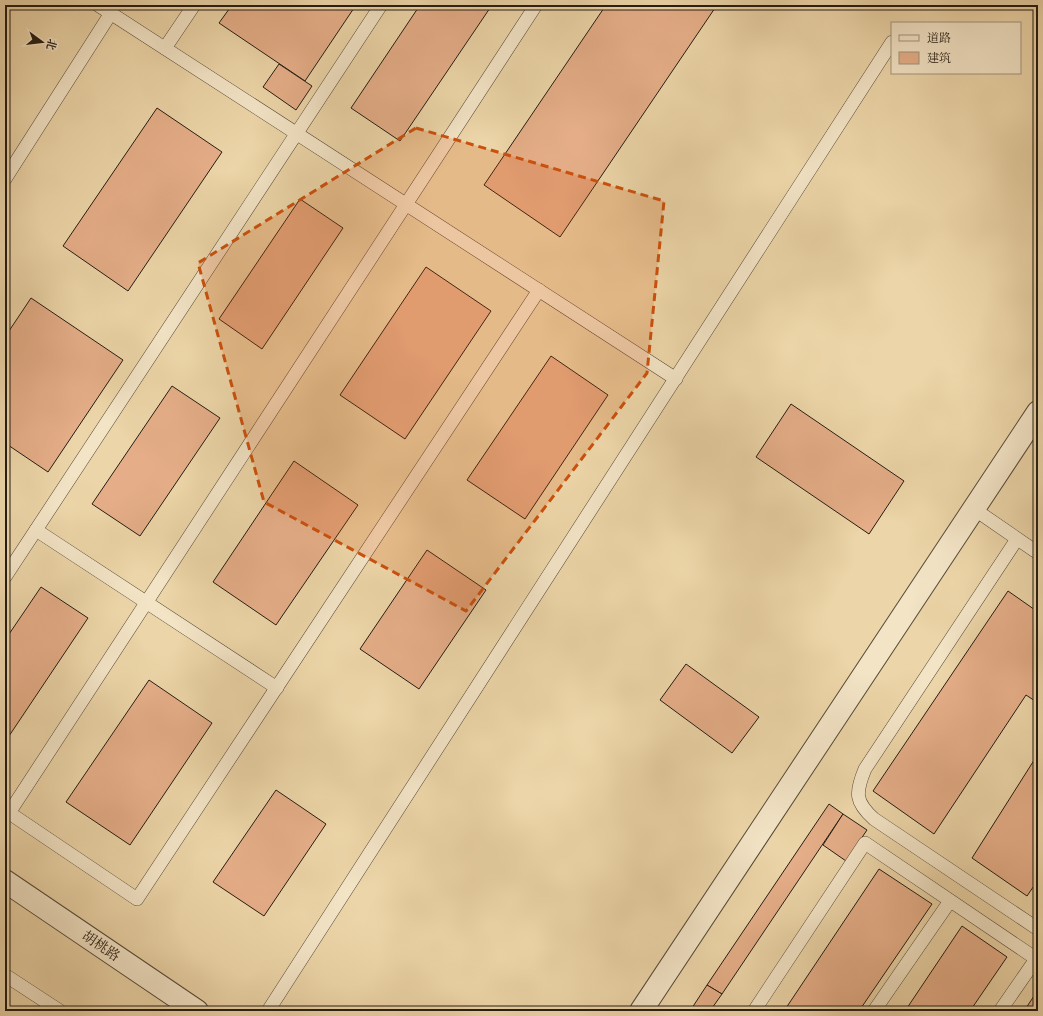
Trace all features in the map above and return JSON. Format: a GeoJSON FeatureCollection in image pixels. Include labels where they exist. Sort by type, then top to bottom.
{"type":"FeatureCollection","features":[{"type":"Feature","properties":{"kind":"street"},"geometry":{"type":"LineString","coordinates":[[641,1011],[1038,412]]}},
{"type":"Feature","properties":{"kind":"street","name":"胡桃路"},"geometry":{"type":"LineString","coordinates":[[5,881],[198,1011]]}},
{"type":"Feature","properties":{"kind":"lane"},"geometry":{"type":"LineString","coordinates":[[98,5],[676,379]]}},
{"type":"Feature","properties":{"kind":"lane"},"geometry":{"type":"LineString","coordinates":[[166,48],[194,5]]}},
{"type":"Feature","properties":{"kind":"lane"},"geometry":{"type":"LineString","coordinates":[[5,577],[381,5]]}},
{"type":"Feature","properties":{"kind":"lane"},"geometry":{"type":"LineString","coordinates":[[536,5],[147,602],[7,812],[137,899],[539,290]]}},
{"type":"Feature","properties":{"kind":"lane"},"geometry":{"type":"LineString","coordinates":[[5,179],[111,13]]}},
{"type":"Feature","properties":{"kind":"lane"},"geometry":{"type":"LineString","coordinates":[[268,1011],[891,44]]}},
{"type":"Feature","properties":{"kind":"lane"},"geometry":{"type":"LineString","coordinates":[[974,509],[1017,539],[1036,547]]}},
{"type":"Feature","properties":{"kind":"lane"},"geometry":{"type":"LineString","coordinates":[[36,530],[277,688]]}},
{"type":"Feature","properties":{"kind":"lane"},"geometry":{"type":"LineString","coordinates":[[1017,539],[865,769],[859,784],[858,796],[863,809],[874,819],[1036,925]]}},
{"type":"Feature","properties":{"kind":"lane"},"geometry":{"type":"LineString","coordinates":[[754,1011],[866,843],[1037,960],[1000,1011]]}},
{"type":"Feature","properties":{"kind":"lane"},"geometry":{"type":"LineString","coordinates":[[874,1011],[950,901]]}},
{"type":"Feature","properties":{"kind":"lane"},"geometry":{"type":"LineString","coordinates":[[5,975],[60,1011]]}},
{"type":"Feature","properties":{"kind":"highlighted area"},"geometry":{"type":"Polygon","coordinates":[[[416,128],[664,201],[647,373],[466,611],[264,502],[198,263],[416,128]]]}},
{"type":"Feature","properties":{"kind":"building"},"geometry":{"type":"Polygon","coordinates":[[[232,5],[356,5],[305,81],[219,23],[232,5]]]}},
{"type":"Feature","properties":{"kind":"building"},"geometry":{"type":"Polygon","coordinates":[[[420,5],[492,5],[400,141],[351,108],[420,5]]]}},
{"type":"Feature","properties":{"kind":"building"},"geometry":{"type":"Polygon","coordinates":[[[606,5],[717,5],[560,237],[484,185],[606,5]]]}},
{"type":"Feature","properties":{"kind":"building"},"geometry":{"type":"Polygon","coordinates":[[[279,64],[312,86],[296,110],[263,87],[279,64]]]}},
{"type":"Feature","properties":{"kind":"building"},"geometry":{"type":"Polygon","coordinates":[[[157,108],[222,152],[128,291],[63,246],[157,108]]]}},
{"type":"Feature","properties":{"kind":"building"},"geometry":{"type":"Polygon","coordinates":[[[300,199],[343,228],[262,349],[219,319],[300,199]]]}},
{"type":"Feature","properties":{"kind":"building"},"geometry":{"type":"Polygon","coordinates":[[[426,267],[491,311],[405,439],[340,395],[426,267]]]}},
{"type":"Feature","properties":{"kind":"building"},"geometry":{"type":"Polygon","coordinates":[[[31,298],[123,360],[48,472],[5,443],[5,337],[31,298]]]}},
{"type":"Feature","properties":{"kind":"building"},"geometry":{"type":"Polygon","coordinates":[[[551,356],[608,395],[525,519],[467,480],[551,356]]]}},
{"type":"Feature","properties":{"kind":"building"},"geometry":{"type":"Polygon","coordinates":[[[172,386],[220,418],[140,536],[92,504],[172,386]]]}},
{"type":"Feature","properties":{"kind":"building"},"geometry":{"type":"Polygon","coordinates":[[[791,404],[904,481],[869,534],[756,457],[791,404]]]}},
{"type":"Feature","properties":{"kind":"building"},"geometry":{"type":"Polygon","coordinates":[[[294,461],[358,505],[276,625],[213,582],[294,461]]]}},
{"type":"Feature","properties":{"kind":"building"},"geometry":{"type":"Polygon","coordinates":[[[427,550],[486,590],[419,689],[360,649],[427,550]]]}},
{"type":"Feature","properties":{"kind":"building"},"geometry":{"type":"Polygon","coordinates":[[[41,587],[88,618],[5,742],[5,640],[41,587]]]}},
{"type":"Feature","properties":{"kind":"building"},"geometry":{"type":"Polygon","coordinates":[[[1008,591],[1038,612],[1038,703],[1026,695],[934,834],[873,791],[1008,591]]]}},
{"type":"Feature","properties":{"kind":"building"},"geometry":{"type":"Polygon","coordinates":[[[686,664],[759,717],[732,753],[660,700],[686,664]]]}},
{"type":"Feature","properties":{"kind":"building"},"geometry":{"type":"Polygon","coordinates":[[[149,680],[212,723],[130,845],[66,802],[149,680]]]}},
{"type":"Feature","properties":{"kind":"building"},"geometry":{"type":"Polygon","coordinates":[[[1038,754],[1038,880],[1027,896],[972,858],[1038,754]]]}},
{"type":"Feature","properties":{"kind":"building"},"geometry":{"type":"Polygon","coordinates":[[[276,790],[326,824],[264,916],[213,882],[276,790]]]}},
{"type":"Feature","properties":{"kind":"building"},"geometry":{"type":"Polygon","coordinates":[[[829,804],[843,814],[722,994],[707,985],[829,804]]]}},
{"type":"Feature","properties":{"kind":"building"},"geometry":{"type":"Polygon","coordinates":[[[843,814],[867,830],[846,861],[823,845],[843,814]]]}},
{"type":"Feature","properties":{"kind":"building"},"geometry":{"type":"Polygon","coordinates":[[[879,869],[932,904],[859,1011],[784,1011],[879,869]]]}},
{"type":"Feature","properties":{"kind":"building"},"geometry":{"type":"Polygon","coordinates":[[[962,926],[1007,957],[970,1011],[905,1011],[962,926]]]}},
{"type":"Feature","properties":{"kind":"building"},"geometry":{"type":"Polygon","coordinates":[[[707,985],[722,994],[710,1011],[690,1011],[707,985]]]}},
{"type":"Feature","properties":{"kind":"building"},"geometry":{"type":"Polygon","coordinates":[[[1038,990],[1038,1011],[1024,1011],[1038,990]]]}}]}
